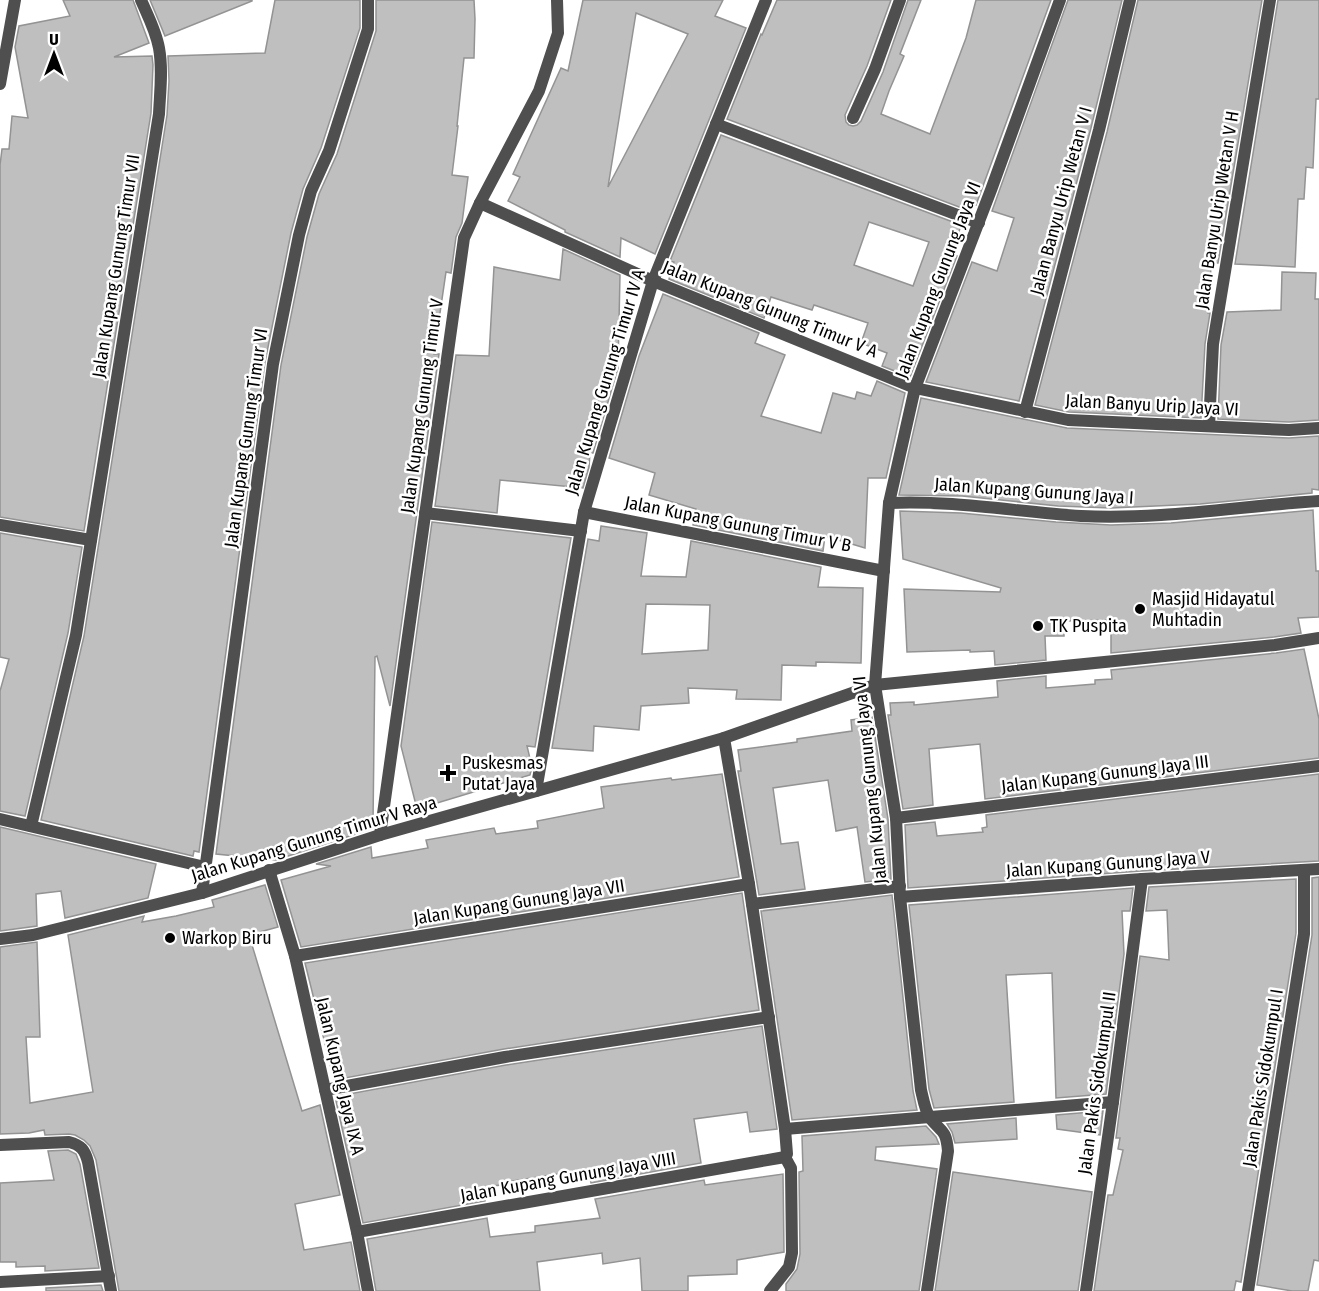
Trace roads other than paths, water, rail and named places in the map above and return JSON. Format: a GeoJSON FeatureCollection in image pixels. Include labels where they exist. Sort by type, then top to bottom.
{"type":"FeatureCollection","features":[{"type":"Feature","properties":{"kind":"street"},"geometry":{"type":"LineString","coordinates":[[0,84],[15,0]]}},
{"type":"Feature","properties":{"kind":"street","name":"Jalan Kupang Gunung Timur VII"},"geometry":{"type":"LineString","coordinates":[[31,826],[76,635],[159,114],[161,86],[159,48],[141,0]]}},
{"type":"Feature","properties":{"kind":"street","name":"Jalan Kupang Gunung Timur VI"},"geometry":{"type":"LineString","coordinates":[[202,893],[273,364],[299,235],[311,191],[330,151],[368,29],[368,0]]}},
{"type":"Feature","properties":{"kind":"street","name":"Jalan Kupang Gunung Timur V"},"geometry":{"type":"LineString","coordinates":[[380,835],[464,238],[539,92],[558,33],[557,0]]}},
{"type":"Feature","properties":{"kind":"street","name":"Jalan Kupang Gunung Timur IV A"},"geometry":{"type":"LineString","coordinates":[[536,791],[584,512],[654,281],[766,0]]}},
{"type":"Feature","properties":{"kind":"street"},"geometry":{"type":"LineString","coordinates":[[853,118],[875,69],[900,0]]}},
{"type":"Feature","properties":{"kind":"street","name":"Jalan Kupang Gunung Jaya VI"},"geometry":{"type":"LineString","coordinates":[[929,1116],[921,1090],[900,891],[896,818],[875,685],[889,503],[915,388],[1060,0]]}},
{"type":"Feature","properties":{"kind":"street","name":"Jalan Banyu Urip Wetan V I"},"geometry":{"type":"LineString","coordinates":[[1025,411],[1099,130],[1130,0]]}},
{"type":"Feature","properties":{"kind":"street","name":"Jalan Banyu Urip Wetan V H"},"geometry":{"type":"LineString","coordinates":[[1209,426],[1213,344],[1270,0]]}},
{"type":"Feature","properties":{"kind":"street"},"geometry":{"type":"LineString","coordinates":[[716,124],[978,223]]}},
{"type":"Feature","properties":{"kind":"street","name":"Jalan Kupang Gunung Timur V A"},"geometry":{"type":"LineString","coordinates":[[480,203],[654,281],[915,388]]}},
{"type":"Feature","properties":{"kind":"street","name":"Jalan Banyu Urip Jaya VI"},"geometry":{"type":"LineString","coordinates":[[915,388],[1068,420],[1289,430],[1319,428]]}},
{"type":"Feature","properties":{"kind":"street","name":"Jalan Kupang Gunung Jaya I"},"geometry":{"type":"LineString","coordinates":[[889,503],[930,502],[1082,516],[1145,516],[1319,501]]}},
{"type":"Feature","properties":{"kind":"street","name":"Jalan Kupang Gunung Timur V B"},"geometry":{"type":"LineString","coordinates":[[584,512],[884,571]]}},
{"type":"Feature","properties":{"kind":"street"},"geometry":{"type":"LineString","coordinates":[[425,513],[581,531]]}},
{"type":"Feature","properties":{"kind":"street"},"geometry":{"type":"LineString","coordinates":[[0,525],[91,540]]}},
{"type":"Feature","properties":{"kind":"street","name":"Jalan Kupang Gunung Timur V Raya"},"geometry":{"type":"LineString","coordinates":[[0,939],[33,935],[202,893],[380,835],[724,738],[875,685],[1275,645],[1319,638]]}},
{"type":"Feature","properties":{"kind":"street"},"geometry":{"type":"LineString","coordinates":[[724,738],[769,1017],[785,1129],[787,1154],[785,1157],[791,1168],[792,1253],[789,1267],[770,1291]]}},
{"type":"Feature","properties":{"kind":"street","name":"Jalan Kupang Gunung Jaya III"},"geometry":{"type":"LineString","coordinates":[[896,818],[1319,766]]}},
{"type":"Feature","properties":{"kind":"street"},"geometry":{"type":"LineString","coordinates":[[0,819],[205,867]]}},
{"type":"Feature","properties":{"kind":"street","name":"Jalan Kupang Gunung Jaya V"},"geometry":{"type":"LineString","coordinates":[[752,904],[900,891],[1319,869]]}},
{"type":"Feature","properties":{"kind":"street","name":"Jalan Kupang Jaya IX A"},"geometry":{"type":"LineString","coordinates":[[269,870],[296,956],[368,1291]]}},
{"type":"Feature","properties":{"kind":"street","name":"Jalan Pakis Sidokumpul I"},"geometry":{"type":"LineString","coordinates":[[1248,1291],[1305,934],[1304,870]]}},
{"type":"Feature","properties":{"kind":"street","name":"Jalan Pakis Sidokumpul II"},"geometry":{"type":"LineString","coordinates":[[1086,1291],[1142,879]]}},
{"type":"Feature","properties":{"kind":"street","name":"Jalan Kupang Gunung Jaya VII"},"geometry":{"type":"LineString","coordinates":[[296,956],[749,884]]}},
{"type":"Feature","properties":{"kind":"street"},"geometry":{"type":"LineString","coordinates":[[325,1090],[505,1057],[769,1017]]}},
{"type":"Feature","properties":{"kind":"street"},"geometry":{"type":"LineString","coordinates":[[785,1129],[1113,1101]]}},
{"type":"Feature","properties":{"kind":"street"},"geometry":{"type":"LineString","coordinates":[[927,1291],[948,1151],[944,1131],[929,1116]]}},
{"type":"Feature","properties":{"kind":"street"},"geometry":{"type":"LineString","coordinates":[[0,1145],[69,1142],[82,1148],[88,1162],[111,1291]]}},
{"type":"Feature","properties":{"kind":"street","name":"Jalan Kupang Gunung Jaya VIII"},"geometry":{"type":"LineString","coordinates":[[357,1232],[785,1157]]}},
{"type":"Feature","properties":{"kind":"street"},"geometry":{"type":"LineString","coordinates":[[0,1282],[109,1276]]}},
{"type":"Feature","properties":{"kind":"place","name":"Masjid Hidayatul Muhtadin"},"geometry":{"type":"Point","coordinates":[1140,609]}},
{"type":"Feature","properties":{"kind":"place","name":"TK Puspita"},"geometry":{"type":"Point","coordinates":[1038,626]}},
{"type":"Feature","properties":{"kind":"place","name":"Puskesmas Putat Jaya"},"geometry":{"type":"Point","coordinates":[448,773]}},
{"type":"Feature","properties":{"kind":"place","name":"Warkop Biru"},"geometry":{"type":"Point","coordinates":[170,938]}}]}
